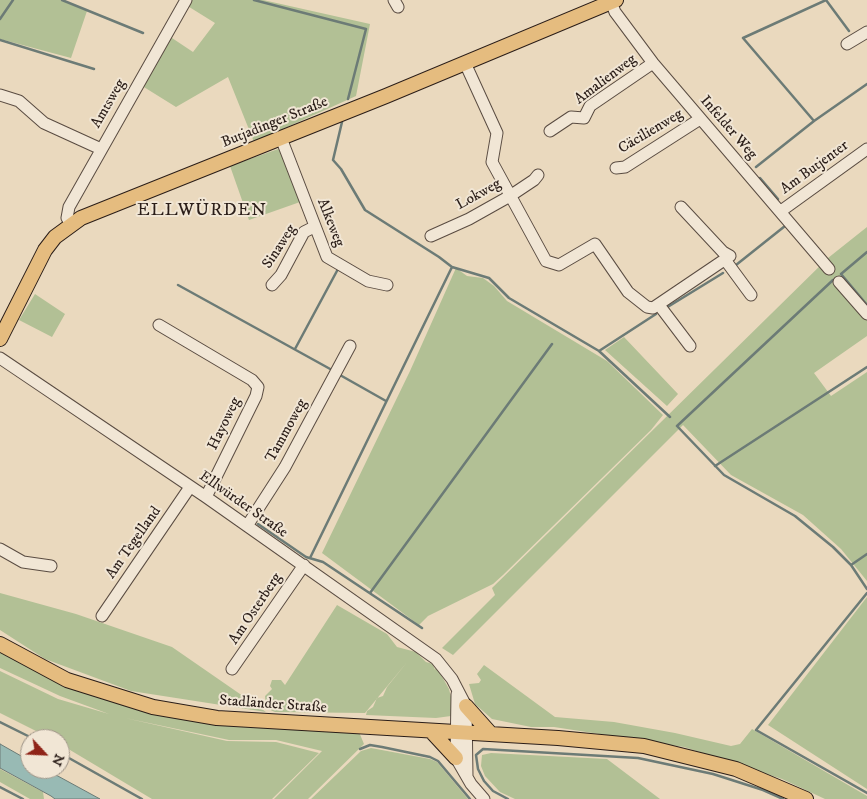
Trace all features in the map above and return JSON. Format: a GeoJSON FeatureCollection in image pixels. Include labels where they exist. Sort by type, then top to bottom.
{"type":"FeatureCollection","features":[{"type":"Feature","properties":{"kind":"main road","name":"Butjadinger Straße"},"geometry":{"type":"LineString","coordinates":[[0,339],[36,263],[55,237],[71,224],[94,212],[281,138],[614,1]]}},
{"type":"Feature","properties":{"kind":"main road","name":"Stadländer Straße"},"geometry":{"type":"LineString","coordinates":[[0,644],[67,680],[153,708],[217,718],[558,738],[644,746],[672,751],[736,769],[806,799]]}},
{"type":"Feature","properties":{"kind":"main road"},"geometry":{"type":"LineString","coordinates":[[466,706],[491,734]]}},
{"type":"Feature","properties":{"kind":"main road"},"geometry":{"type":"LineString","coordinates":[[431,731],[456,758]]}},
{"type":"Feature","properties":{"kind":"street","name":"Amtsweg"},"geometry":{"type":"LineString","coordinates":[[71,224],[67,218],[69,207],[186,0]]}},
{"type":"Feature","properties":{"kind":"street","name":"Infelder Weg"},"geometry":{"type":"LineString","coordinates":[[614,1],[615,12],[653,63],[829,269]]}},
{"type":"Feature","properties":{"kind":"street"},"geometry":{"type":"LineString","coordinates":[[847,44],[867,32]]}},
{"type":"Feature","properties":{"kind":"street"},"geometry":{"type":"LineString","coordinates":[[465,63],[497,133],[492,162],[546,261],[558,265],[595,244],[628,292],[647,307],[653,308],[728,259]]}},
{"type":"Feature","properties":{"kind":"street","name":"Amalienweg"},"geometry":{"type":"LineString","coordinates":[[550,131],[571,117],[584,118],[590,106],[653,63]]}},
{"type":"Feature","properties":{"kind":"street"},"geometry":{"type":"LineString","coordinates":[[0,95],[19,101],[44,124],[101,149]]}},
{"type":"Feature","properties":{"kind":"street","name":"Cäcilienweg"},"geometry":{"type":"LineString","coordinates":[[616,168],[625,167],[700,119]]}},
{"type":"Feature","properties":{"kind":"street","name":"Alkeweg"},"geometry":{"type":"LineString","coordinates":[[281,138],[327,258],[368,281],[387,285]]}},
{"type":"Feature","properties":{"kind":"street","name":"Am Butjenter"},"geometry":{"type":"LineString","coordinates":[[781,211],[867,148]]}},
{"type":"Feature","properties":{"kind":"street","name":"Lokweg"},"geometry":{"type":"LineString","coordinates":[[431,236],[470,218],[510,196],[534,180],[538,175]]}},
{"type":"Feature","properties":{"kind":"street"},"geometry":{"type":"LineString","coordinates":[[681,207],[723,252],[751,295]]}},
{"type":"Feature","properties":{"kind":"street","name":"Sinaweg"},"geometry":{"type":"LineString","coordinates":[[272,285],[281,275],[304,232],[314,227]]}},
{"type":"Feature","properties":{"kind":"street"},"geometry":{"type":"LineString","coordinates":[[839,282],[867,314]]}},
{"type":"Feature","properties":{"kind":"street"},"geometry":{"type":"LineString","coordinates":[[659,305],[690,346]]}},
{"type":"Feature","properties":{"kind":"street","name":"Hayoweg"},"geometry":{"type":"LineString","coordinates":[[159,325],[252,380],[258,386],[256,396],[206,497]]}},
{"type":"Feature","properties":{"kind":"street","name":"Tammoweg"},"geometry":{"type":"LineString","coordinates":[[247,526],[285,467],[350,346]]}},
{"type":"Feature","properties":{"kind":"street","name":"Ellwürder Straße"},"geometry":{"type":"LineString","coordinates":[[0,358],[206,497],[436,659],[466,706],[461,733]]}},
{"type":"Feature","properties":{"kind":"street","name":"Am Tegelland"},"geometry":{"type":"LineString","coordinates":[[102,616],[190,487]]}},
{"type":"Feature","properties":{"kind":"street"},"geometry":{"type":"LineString","coordinates":[[0,549],[23,562],[51,566]]}},
{"type":"Feature","properties":{"kind":"street","name":"Am Osterberg"},"geometry":{"type":"LineString","coordinates":[[232,669],[304,565]]}},
{"type":"Feature","properties":{"kind":"street"},"geometry":{"type":"LineString","coordinates":[[457,690],[467,777]]}},
{"type":"Feature","properties":{"kind":"street"},"geometry":{"type":"LineString","coordinates":[[461,733],[456,758],[467,777],[484,799]]}},
{"type":"Feature","properties":{"kind":"green space"},"geometry":{"type":"Polygon","coordinates":[[[0,0],[60,0],[87,11],[71,58],[0,39],[0,0]]]}},
{"type":"Feature","properties":{"kind":"green space"},"geometry":{"type":"Polygon","coordinates":[[[190,0],[263,0],[370,24],[356,96],[254,142],[228,77],[176,107],[139,84],[166,34],[193,52],[215,23],[186,5],[190,0]]]}},
{"type":"Feature","properties":{"kind":"green space"},"geometry":{"type":"Polygon","coordinates":[[[281,148],[300,202],[249,220],[230,166],[281,148]]]}},
{"type":"Feature","properties":{"kind":"green space"},"geometry":{"type":"Polygon","coordinates":[[[867,227],[867,336],[814,373],[831,396],[867,372],[867,581],[841,549],[803,515],[731,475],[683,425],[453,655],[442,648],[495,595],[492,588],[828,258],[867,227]]]}},
{"type":"Feature","properties":{"kind":"green space"},"geometry":{"type":"Polygon","coordinates":[[[456,268],[467,276],[483,278],[494,286],[507,301],[607,361],[663,415],[651,430],[493,584],[428,616],[419,625],[322,553],[410,371],[456,268]]]}},
{"type":"Feature","properties":{"kind":"green space"},"geometry":{"type":"Polygon","coordinates":[[[35,294],[65,314],[52,337],[19,320],[35,294]]]}},
{"type":"Feature","properties":{"kind":"green space"},"geometry":{"type":"Polygon","coordinates":[[[624,337],[678,394],[667,406],[605,350],[624,337]]]}},
{"type":"Feature","properties":{"kind":"green space"},"geometry":{"type":"Polygon","coordinates":[[[0,593],[76,614],[172,647],[266,712],[131,691],[45,659],[0,630],[0,593]]]}},
{"type":"Feature","properties":{"kind":"green space"},"geometry":{"type":"Polygon","coordinates":[[[867,597],[867,789],[768,725],[867,597]]]}},
{"type":"Feature","properties":{"kind":"green space"},"geometry":{"type":"Polygon","coordinates":[[[337,605],[387,634],[397,647],[416,652],[426,662],[433,664],[435,670],[436,666],[449,689],[453,705],[451,716],[436,718],[366,715],[377,699],[365,713],[275,712],[266,708],[265,696],[272,689],[270,686],[272,680],[281,680],[285,685],[337,605]],[[408,661],[378,698],[383,696],[387,687],[408,661]]]}},
{"type":"Feature","properties":{"kind":"green space"},"geometry":{"type":"Polygon","coordinates":[[[0,651],[64,687],[156,715],[202,723],[359,732],[364,744],[308,799],[274,799],[322,751],[276,740],[229,740],[125,718],[227,741],[276,742],[319,753],[272,799],[152,799],[70,750],[70,729],[32,729],[0,713],[0,671],[58,699],[109,714],[60,696],[0,668],[0,651]]]}},
{"type":"Feature","properties":{"kind":"green space"},"geometry":{"type":"Polygon","coordinates":[[[484,665],[555,717],[614,722],[731,746],[740,744],[752,729],[867,796],[867,799],[825,799],[782,779],[684,747],[554,727],[531,727],[492,719],[475,704],[469,684],[479,683],[481,680],[477,674],[484,665]]]}},
{"type":"Feature","properties":{"kind":"green space"},"geometry":{"type":"Polygon","coordinates":[[[371,748],[437,762],[468,799],[311,799],[361,751],[371,748]]]}},
{"type":"Feature","properties":{"kind":"green space"},"geometry":{"type":"Polygon","coordinates":[[[491,753],[607,759],[660,799],[515,799],[500,792],[485,776],[481,766],[482,755],[491,753]]]}},
{"type":"Feature","properties":{"kind":"green space"},"geometry":{"type":"Polygon","coordinates":[[[0,769],[43,792],[44,799],[30,799],[0,782],[0,769]]]}},
{"type":"Feature","properties":{"kind":"water"},"geometry":{"type":"Polygon","coordinates":[[[0,744],[20,755],[20,779],[0,768],[0,744]]]}},
{"type":"Feature","properties":{"kind":"water"},"geometry":{"type":"Polygon","coordinates":[[[20,779],[63,779],[100,799],[55,799],[20,779]]]}},
{"type":"Feature","properties":{"kind":"waterway"},"geometry":{"type":"LineString","coordinates":[[0,19],[13,0]]}},
{"type":"Feature","properties":{"kind":"waterway"},"geometry":{"type":"LineString","coordinates":[[62,0],[143,33]]}},
{"type":"Feature","properties":{"kind":"waterway"},"geometry":{"type":"LineString","coordinates":[[254,0],[366,29],[348,99]]}},
{"type":"Feature","properties":{"kind":"waterway"},"geometry":{"type":"LineString","coordinates":[[756,167],[814,121],[743,38],[826,0],[849,31]]}},
{"type":"Feature","properties":{"kind":"waterway"},"geometry":{"type":"LineString","coordinates":[[0,40],[94,69]]}},
{"type":"Feature","properties":{"kind":"waterway"},"geometry":{"type":"LineString","coordinates":[[814,121],[867,84]]}},
{"type":"Feature","properties":{"kind":"waterway"},"geometry":{"type":"LineString","coordinates":[[342,122],[333,160],[341,169],[365,210],[452,267],[489,278],[509,298],[599,351],[670,417]]}},
{"type":"Feature","properties":{"kind":"waterway"},"geometry":{"type":"LineString","coordinates":[[760,178],[778,199]]}},
{"type":"Feature","properties":{"kind":"waterway"},"geometry":{"type":"LineString","coordinates":[[736,265],[785,226]]}},
{"type":"Feature","properties":{"kind":"waterway"},"geometry":{"type":"LineString","coordinates":[[867,252],[841,274],[867,305]]}},
{"type":"Feature","properties":{"kind":"waterway"},"geometry":{"type":"LineString","coordinates":[[310,558],[452,267]]}},
{"type":"Feature","properties":{"kind":"waterway"},"geometry":{"type":"LineString","coordinates":[[295,349],[338,269]]}},
{"type":"Feature","properties":{"kind":"waterway"},"geometry":{"type":"LineString","coordinates":[[666,308],[723,273]]}},
{"type":"Feature","properties":{"kind":"waterway"},"geometry":{"type":"LineString","coordinates":[[835,282],[833,280],[677,426],[724,475],[795,516],[833,547],[851,565],[867,589]]}},
{"type":"Feature","properties":{"kind":"waterway"},"geometry":{"type":"LineString","coordinates":[[178,285],[332,370]]}},
{"type":"Feature","properties":{"kind":"waterway"},"geometry":{"type":"LineString","coordinates":[[599,351],[656,314]]}},
{"type":"Feature","properties":{"kind":"waterway"},"geometry":{"type":"LineString","coordinates":[[370,593],[552,344]]}},
{"type":"Feature","properties":{"kind":"waterway"},"geometry":{"type":"LineString","coordinates":[[715,466],[867,367]]}},
{"type":"Feature","properties":{"kind":"waterway"},"geometry":{"type":"LineString","coordinates":[[340,375],[386,401]]}},
{"type":"Feature","properties":{"kind":"waterway"},"geometry":{"type":"LineString","coordinates":[[258,524],[306,557],[323,562],[422,628]]}},
{"type":"Feature","properties":{"kind":"waterway"},"geometry":{"type":"LineString","coordinates":[[851,565],[867,554]]}},
{"type":"Feature","properties":{"kind":"waterway"},"geometry":{"type":"LineString","coordinates":[[867,593],[756,730],[867,793]]}},
{"type":"Feature","properties":{"kind":"waterway"},"geometry":{"type":"LineString","coordinates":[[0,722],[20,732]]}},
{"type":"Feature","properties":{"kind":"waterway"},"geometry":{"type":"LineString","coordinates":[[360,749],[370,745],[430,757],[438,761],[470,799]]}},
{"type":"Feature","properties":{"kind":"waterway"},"geometry":{"type":"LineString","coordinates":[[508,799],[493,791],[484,781],[478,769],[476,755],[483,749],[638,758],[713,774],[763,790],[783,799]]}},
{"type":"Feature","properties":{"kind":"waterway"},"geometry":{"type":"LineString","coordinates":[[70,759],[142,799]]}},
{"type":"Feature","properties":{"kind":"waterway"},"geometry":{"type":"LineString","coordinates":[[0,787],[23,799]]}},
{"type":"Feature","properties":{"kind":"district","name":"ELLWÜRDEN"},"geometry":{"type":"Point","coordinates":[202,211]}}]}
